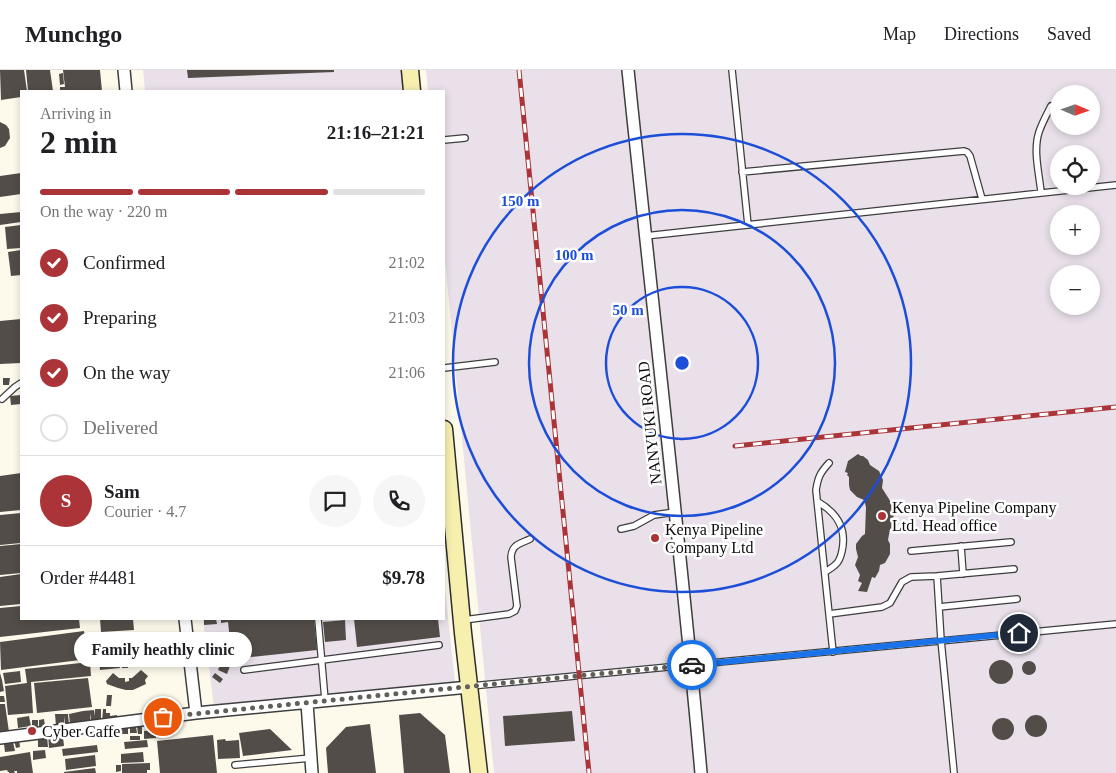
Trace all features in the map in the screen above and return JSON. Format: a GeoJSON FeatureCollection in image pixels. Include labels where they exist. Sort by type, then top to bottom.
{"type":"FeatureCollection","features":[{"type":"Feature","properties":{"kind":"main road"},"geometry":{"type":"LineString","coordinates":[[410,70],[412,90]]}},
{"type":"Feature","properties":{"kind":"main road"},"geometry":{"type":"LineString","coordinates":[[445,440],[468,687],[479,773]]}},
{"type":"Feature","properties":{"kind":"street"},"geometry":{"type":"LineString","coordinates":[[124,70],[126,90]]}},
{"type":"Feature","properties":{"kind":"street","name":"NANYUKI ROAD"},"geometry":{"type":"LineString","coordinates":[[628,70],[701,773]]}},
{"type":"Feature","properties":{"kind":"street"},"geometry":{"type":"LineString","coordinates":[[185,620],[196,713]]}},
{"type":"Feature","properties":{"kind":"street"},"geometry":{"type":"LineString","coordinates":[[0,738],[196,713],[468,687]]}},
{"type":"Feature","properties":{"kind":"street"},"geometry":{"type":"LineString","coordinates":[[306,703],[312,773]]}},
{"type":"Feature","properties":{"kind":"lane"},"geometry":{"type":"LineString","coordinates":[[732,70],[748,225]]}},
{"type":"Feature","properties":{"kind":"lane"},"geometry":{"type":"LineString","coordinates":[[1041,192],[1037,152],[1038,140],[1039,132],[1050,108]]}},
{"type":"Feature","properties":{"kind":"lane"},"geometry":{"type":"LineString","coordinates":[[445,140],[465,138]]}},
{"type":"Feature","properties":{"kind":"lane"},"geometry":{"type":"LineString","coordinates":[[742,172],[964,150],[970,156],[982,199]]}},
{"type":"Feature","properties":{"kind":"lane"},"geometry":{"type":"LineString","coordinates":[[645,236],[1116,185]]}},
{"type":"Feature","properties":{"kind":"lane"},"geometry":{"type":"LineString","coordinates":[[445,368],[495,362]]}},
{"type":"Feature","properties":{"kind":"lane"},"geometry":{"type":"LineString","coordinates":[[2,399],[20,384]]}},
{"type":"Feature","properties":{"kind":"lane"},"geometry":{"type":"LineString","coordinates":[[829,463],[821,472],[816,490],[833,652]]}},
{"type":"Feature","properties":{"kind":"lane"},"geometry":{"type":"LineString","coordinates":[[818,502],[827,507],[836,516],[843,535],[840,559],[825,572]]}},
{"type":"Feature","properties":{"kind":"lane"},"geometry":{"type":"LineString","coordinates":[[621,529],[634,526],[654,515],[675,512]]}},
{"type":"Feature","properties":{"kind":"lane"},"geometry":{"type":"LineString","coordinates":[[462,620],[509,614],[515,611],[511,553],[516,546],[530,539]]}},
{"type":"Feature","properties":{"kind":"lane"},"geometry":{"type":"LineString","coordinates":[[911,551],[1011,542]]}},
{"type":"Feature","properties":{"kind":"lane"},"geometry":{"type":"LineString","coordinates":[[961,546],[963,574]]}},
{"type":"Feature","properties":{"kind":"lane"},"geometry":{"type":"LineString","coordinates":[[830,614],[882,607],[890,603],[902,582],[911,577],[1014,569]]}},
{"type":"Feature","properties":{"kind":"lane"},"geometry":{"type":"LineString","coordinates":[[937,576],[941,640],[954,773]]}},
{"type":"Feature","properties":{"kind":"lane"},"geometry":{"type":"LineString","coordinates":[[939,607],[1017,599]]}},
{"type":"Feature","properties":{"kind":"lane"},"geometry":{"type":"LineString","coordinates":[[318,620],[325,700]]}},
{"type":"Feature","properties":{"kind":"lane"},"geometry":{"type":"LineString","coordinates":[[468,687],[1116,624]]}},
{"type":"Feature","properties":{"kind":"lane"},"geometry":{"type":"LineString","coordinates":[[244,670],[439,644]]}},
{"type":"Feature","properties":{"kind":"lane"},"geometry":{"type":"LineString","coordinates":[[235,765],[311,758]]}},
{"type":"Feature","properties":{"kind":"shaded area"},"geometry":{"type":"Polygon","coordinates":[[[143,70],[402,70],[403,90],[145,90],[143,70]]]}},
{"type":"Feature","properties":{"kind":"shaded area"},"geometry":{"type":"Polygon","coordinates":[[[426,70],[1116,70],[1116,773],[494,773],[445,260],[445,90],[428,90],[426,70]]]}},
{"type":"Feature","properties":{"kind":"shaded area"},"geometry":{"type":"Polygon","coordinates":[[[445,589],[455,682],[214,707],[203,620],[445,620],[445,589]]]}},
{"type":"Feature","properties":{"kind":"building"},"geometry":{"type":"Polygon","coordinates":[[[0,70],[24,70],[27,90],[20,90],[20,97],[1,100],[0,70]]]}},
{"type":"Feature","properties":{"kind":"building"},"geometry":{"type":"Polygon","coordinates":[[[26,70],[50,70],[53,90],[28,90],[26,70]]]}},
{"type":"Feature","properties":{"kind":"building"},"geometry":{"type":"Polygon","coordinates":[[[63,70],[100,70],[102,90],[60,90],[60,87],[65,87],[63,70]]]}},
{"type":"Feature","properties":{"kind":"building"},"geometry":{"type":"Polygon","coordinates":[[[187,70],[334,70],[334,72],[188,78],[187,70]]]}},
{"type":"Feature","properties":{"kind":"building"},"geometry":{"type":"Polygon","coordinates":[[[63,73],[64,84],[60,85],[59,74],[63,73]]]}},
{"type":"Feature","properties":{"kind":"building"},"geometry":{"type":"Polygon","coordinates":[[[0,122],[9,129],[10,138],[5,146],[0,148],[0,122]]]}},
{"type":"Feature","properties":{"kind":"building"},"geometry":{"type":"Polygon","coordinates":[[[20,173],[20,194],[0,197],[0,176],[20,173]]]}},
{"type":"Feature","properties":{"kind":"building"},"geometry":{"type":"Polygon","coordinates":[[[20,212],[20,222],[0,225],[0,214],[20,212]]]}},
{"type":"Feature","properties":{"kind":"building"},"geometry":{"type":"Polygon","coordinates":[[[20,225],[20,248],[7,249],[5,227],[20,225]]]}},
{"type":"Feature","properties":{"kind":"building"},"geometry":{"type":"Polygon","coordinates":[[[20,250],[20,275],[11,276],[8,252],[20,250]]]}},
{"type":"Feature","properties":{"kind":"building"},"geometry":{"type":"Polygon","coordinates":[[[20,319],[20,363],[0,364],[0,321],[20,319]]]}},
{"type":"Feature","properties":{"kind":"building"},"geometry":{"type":"Polygon","coordinates":[[[3,378],[10,378],[9,385],[3,385],[3,378]]]}},
{"type":"Feature","properties":{"kind":"building"},"geometry":{"type":"Polygon","coordinates":[[[20,395],[20,404],[11,405],[10,396],[20,395]]]}},
{"type":"Feature","properties":{"kind":"building"},"geometry":{"type":"Polygon","coordinates":[[[858,454],[868,460],[870,465],[879,471],[883,480],[882,488],[894,507],[893,529],[890,529],[888,540],[890,554],[885,563],[880,565],[875,578],[872,577],[867,592],[858,591],[862,583],[858,581],[860,575],[855,565],[858,557],[856,544],[865,534],[866,507],[864,500],[857,497],[850,490],[848,473],[845,472],[848,461],[858,454]]]}},
{"type":"Feature","properties":{"kind":"building"},"geometry":{"type":"Polygon","coordinates":[[[20,473],[20,510],[0,512],[0,476],[20,473]]]}},
{"type":"Feature","properties":{"kind":"building"},"geometry":{"type":"Polygon","coordinates":[[[20,513],[20,543],[0,545],[0,515],[20,513]]]}},
{"type":"Feature","properties":{"kind":"building"},"geometry":{"type":"Polygon","coordinates":[[[20,544],[20,573],[0,575],[0,546],[20,544]]]}},
{"type":"Feature","properties":{"kind":"building"},"geometry":{"type":"Polygon","coordinates":[[[20,574],[20,604],[0,606],[0,577],[20,574]]]}},
{"type":"Feature","properties":{"kind":"building"},"geometry":{"type":"Polygon","coordinates":[[[20,606],[20,620],[79,620],[80,628],[0,637],[0,608],[20,606]]]}},
{"type":"Feature","properties":{"kind":"building"},"geometry":{"type":"Polygon","coordinates":[[[100,620],[133,620],[134,630],[101,632],[100,620]]]}},
{"type":"Feature","properties":{"kind":"building"},"geometry":{"type":"Polygon","coordinates":[[[204,620],[216,620],[217,624],[204,625],[204,620]]]}},
{"type":"Feature","properties":{"kind":"building"},"geometry":{"type":"Polygon","coordinates":[[[221,620],[314,620],[317,650],[232,659],[228,622],[221,623],[221,620]]]}},
{"type":"Feature","properties":{"kind":"building"},"geometry":{"type":"Polygon","coordinates":[[[345,620],[346,640],[325,642],[323,622],[345,620]]]}},
{"type":"Feature","properties":{"kind":"building"},"geometry":{"type":"Polygon","coordinates":[[[354,620],[438,620],[440,637],[357,647],[354,620]]]}},
{"type":"Feature","properties":{"kind":"building"},"geometry":{"type":"Polygon","coordinates":[[[84,631],[88,659],[1,670],[0,642],[84,631]]]}},
{"type":"Feature","properties":{"kind":"building"},"geometry":{"type":"Polygon","coordinates":[[[116,632],[120,668],[100,670],[96,634],[116,632]]]}},
{"type":"Feature","properties":{"kind":"building"},"geometry":{"type":"Polygon","coordinates":[[[130,633],[131,639],[125,640],[128,668],[122,668],[118,634],[130,633]]]}},
{"type":"Feature","properties":{"kind":"building"},"geometry":{"type":"Polygon","coordinates":[[[137,640],[140,666],[129,667],[126,641],[137,640]]]}},
{"type":"Feature","properties":{"kind":"building"},"geometry":{"type":"Polygon","coordinates":[[[223,658],[232,661],[227,674],[218,670],[223,658]]]}},
{"type":"Feature","properties":{"kind":"building"},"geometry":{"type":"Polygon","coordinates":[[[1001,660],[1009,664],[1013,672],[1009,680],[1001,684],[993,680],[989,672],[993,664],[1001,660]]]}},
{"type":"Feature","properties":{"kind":"building"},"geometry":{"type":"Polygon","coordinates":[[[1026,661],[1032,661],[1036,668],[1032,675],[1026,675],[1022,671],[1022,665],[1026,661]]]}},
{"type":"Feature","properties":{"kind":"building"},"geometry":{"type":"Polygon","coordinates":[[[90,662],[91,676],[31,682],[33,713],[8,715],[5,686],[27,683],[25,669],[90,662]]]}},
{"type":"Feature","properties":{"kind":"building"},"geometry":{"type":"Polygon","coordinates":[[[141,670],[148,676],[145,680],[146,684],[133,690],[126,690],[107,684],[106,681],[113,673],[119,678],[125,678],[125,682],[129,681],[129,678],[132,678],[141,670]]]}},
{"type":"Feature","properties":{"kind":"building"},"geometry":{"type":"Polygon","coordinates":[[[20,671],[21,682],[5,684],[3,673],[20,671]]]}},
{"type":"Feature","properties":{"kind":"building"},"geometry":{"type":"Polygon","coordinates":[[[0,673],[4,691],[0,692],[0,673]]]}},
{"type":"Feature","properties":{"kind":"building"},"geometry":{"type":"Polygon","coordinates":[[[215,673],[223,679],[220,683],[212,677],[215,673]]]}},
{"type":"Feature","properties":{"kind":"building"},"geometry":{"type":"Polygon","coordinates":[[[88,678],[92,707],[37,713],[34,683],[88,678]]]}},
{"type":"Feature","properties":{"kind":"building"},"geometry":{"type":"Polygon","coordinates":[[[107,695],[112,695],[111,706],[106,706],[107,695]]]}},
{"type":"Feature","properties":{"kind":"building"},"geometry":{"type":"Polygon","coordinates":[[[0,696],[4,696],[5,702],[0,702],[0,696]]]}},
{"type":"Feature","properties":{"kind":"building"},"geometry":{"type":"Polygon","coordinates":[[[0,704],[5,704],[9,732],[0,733],[0,704]]]}},
{"type":"Feature","properties":{"kind":"building"},"geometry":{"type":"Polygon","coordinates":[[[95,709],[101,709],[101,720],[91,721],[90,713],[90,721],[70,724],[69,714],[94,710],[95,716],[95,709]]]}},
{"type":"Feature","properties":{"kind":"building"},"geometry":{"type":"Polygon","coordinates":[[[103,709],[106,709],[106,713],[110,713],[110,716],[117,715],[118,720],[102,721],[103,709]]]}},
{"type":"Feature","properties":{"kind":"building"},"geometry":{"type":"Polygon","coordinates":[[[572,711],[575,741],[505,746],[503,716],[572,711]]]}},
{"type":"Feature","properties":{"kind":"building"},"geometry":{"type":"Polygon","coordinates":[[[420,713],[445,735],[450,773],[404,773],[399,715],[420,713]]]}},
{"type":"Feature","properties":{"kind":"building"},"geometry":{"type":"Polygon","coordinates":[[[55,714],[68,714],[69,724],[65,725],[64,716],[64,725],[56,726],[55,714]]]}},
{"type":"Feature","properties":{"kind":"building"},"geometry":{"type":"Polygon","coordinates":[[[1036,715],[1044,718],[1047,726],[1044,734],[1036,737],[1028,734],[1025,726],[1028,718],[1036,715]]]}},
{"type":"Feature","properties":{"kind":"building"},"geometry":{"type":"Polygon","coordinates":[[[29,716],[31,726],[18,728],[17,718],[29,716]]]}},
{"type":"Feature","properties":{"kind":"building"},"geometry":{"type":"Polygon","coordinates":[[[999,718],[1007,718],[1014,725],[1014,733],[1007,740],[999,740],[992,733],[992,725],[999,718]]]}},
{"type":"Feature","properties":{"kind":"building"},"geometry":{"type":"Polygon","coordinates":[[[44,719],[45,726],[39,726],[39,720],[44,719]]]}},
{"type":"Feature","properties":{"kind":"building"},"geometry":{"type":"Polygon","coordinates":[[[32,720],[38,720],[38,727],[32,726],[32,720]]]}},
{"type":"Feature","properties":{"kind":"building"},"geometry":{"type":"Polygon","coordinates":[[[370,724],[376,773],[328,773],[326,748],[346,727],[370,724]]]}},
{"type":"Feature","properties":{"kind":"building"},"geometry":{"type":"Polygon","coordinates":[[[121,727],[128,727],[128,734],[121,734],[121,727]]]}},
{"type":"Feature","properties":{"kind":"building"},"geometry":{"type":"Polygon","coordinates":[[[130,727],[136,727],[137,733],[130,733],[130,727]]]}},
{"type":"Feature","properties":{"kind":"building"},"geometry":{"type":"Polygon","coordinates":[[[137,727],[142,727],[142,734],[138,734],[137,727]]]}},
{"type":"Feature","properties":{"kind":"building"},"geometry":{"type":"Polygon","coordinates":[[[98,729],[103,729],[103,738],[98,737],[98,729]]]}},
{"type":"Feature","properties":{"kind":"building"},"geometry":{"type":"Polygon","coordinates":[[[270,729],[292,750],[243,756],[239,733],[270,729]]]}},
{"type":"Feature","properties":{"kind":"building"},"geometry":{"type":"Polygon","coordinates":[[[97,730],[97,738],[91,738],[90,731],[97,730]]]}},
{"type":"Feature","properties":{"kind":"building"},"geometry":{"type":"Polygon","coordinates":[[[156,730],[156,738],[144,739],[144,731],[156,730]]]}},
{"type":"Feature","properties":{"kind":"building"},"geometry":{"type":"Polygon","coordinates":[[[64,733],[64,746],[49,748],[48,735],[64,733]]]}},
{"type":"Feature","properties":{"kind":"building"},"geometry":{"type":"Polygon","coordinates":[[[47,735],[48,747],[38,747],[38,736],[47,735]]]}},
{"type":"Feature","properties":{"kind":"building"},"geometry":{"type":"Polygon","coordinates":[[[213,735],[217,773],[160,773],[157,741],[213,735]]]}},
{"type":"Feature","properties":{"kind":"building"},"geometry":{"type":"Polygon","coordinates":[[[130,736],[140,736],[140,740],[130,740],[130,736]]]}},
{"type":"Feature","properties":{"kind":"building"},"geometry":{"type":"Polygon","coordinates":[[[19,739],[20,747],[16,748],[14,740],[19,739]]]}},
{"type":"Feature","properties":{"kind":"building"},"geometry":{"type":"Polygon","coordinates":[[[225,739],[226,741],[239,740],[240,758],[218,759],[217,740],[225,739]]]}},
{"type":"Feature","properties":{"kind":"building"},"geometry":{"type":"Polygon","coordinates":[[[147,740],[148,747],[125,749],[124,742],[147,740]]]}},
{"type":"Feature","properties":{"kind":"building"},"geometry":{"type":"Polygon","coordinates":[[[13,742],[15,751],[5,752],[4,744],[13,742]]]}},
{"type":"Feature","properties":{"kind":"building"},"geometry":{"type":"Polygon","coordinates":[[[97,745],[98,752],[63,756],[62,749],[97,745]]]}},
{"type":"Feature","properties":{"kind":"building"},"geometry":{"type":"Polygon","coordinates":[[[45,750],[46,758],[33,760],[33,751],[45,750]]]}},
{"type":"Feature","properties":{"kind":"building"},"geometry":{"type":"Polygon","coordinates":[[[30,752],[33,773],[0,771],[0,757],[30,752]]]}},
{"type":"Feature","properties":{"kind":"building"},"geometry":{"type":"Polygon","coordinates":[[[143,752],[144,762],[121,763],[121,754],[143,752]]]}},
{"type":"Feature","properties":{"kind":"building"},"geometry":{"type":"Polygon","coordinates":[[[95,755],[96,766],[66,770],[65,759],[95,755]]]}},
{"type":"Feature","properties":{"kind":"building"},"geometry":{"type":"Polygon","coordinates":[[[150,763],[150,770],[147,770],[147,773],[122,773],[122,764],[150,763]]]}},
{"type":"Feature","properties":{"kind":"building"},"geometry":{"type":"Polygon","coordinates":[[[116,765],[121,765],[121,771],[116,772],[116,765]]]}},
{"type":"Feature","properties":{"kind":"building"},"geometry":{"type":"Polygon","coordinates":[[[95,768],[96,773],[64,773],[64,772],[95,768]]]}},
{"type":"Feature","properties":{"kind":"railway"},"geometry":{"type":"LineString","coordinates":[[519,70],[589,773]]}},
{"type":"Feature","properties":{"kind":"railway"},"geometry":{"type":"LineString","coordinates":[[735,446],[1116,407]]}},
{"type":"Feature","properties":{"kind":"way so far"},"geometry":{"type":"LineString","coordinates":[[163,717],[692,665]]}},
{"type":"Feature","properties":{"kind":"place","name":"Kenya Pipeline Company Ltd. Head office"},"geometry":{"type":"Point","coordinates":[882,516]}},
{"type":"Feature","properties":{"kind":"place","name":"Kenya Pipeline Company Ltd"},"geometry":{"type":"Point","coordinates":[655,538]}},
{"type":"Feature","properties":{"kind":"place","name":"Family heathly clinic"},"geometry":{"type":"Point","coordinates":[163,717]}},
{"type":"Feature","properties":{"kind":"place","name":"Cyber Caffe"},"geometry":{"type":"Point","coordinates":[32,731]}},
{"type":"Feature","properties":{"kind":"route"},"geometry":{"type":"LineString","coordinates":[[692,665],[1019,633]]}}]}
